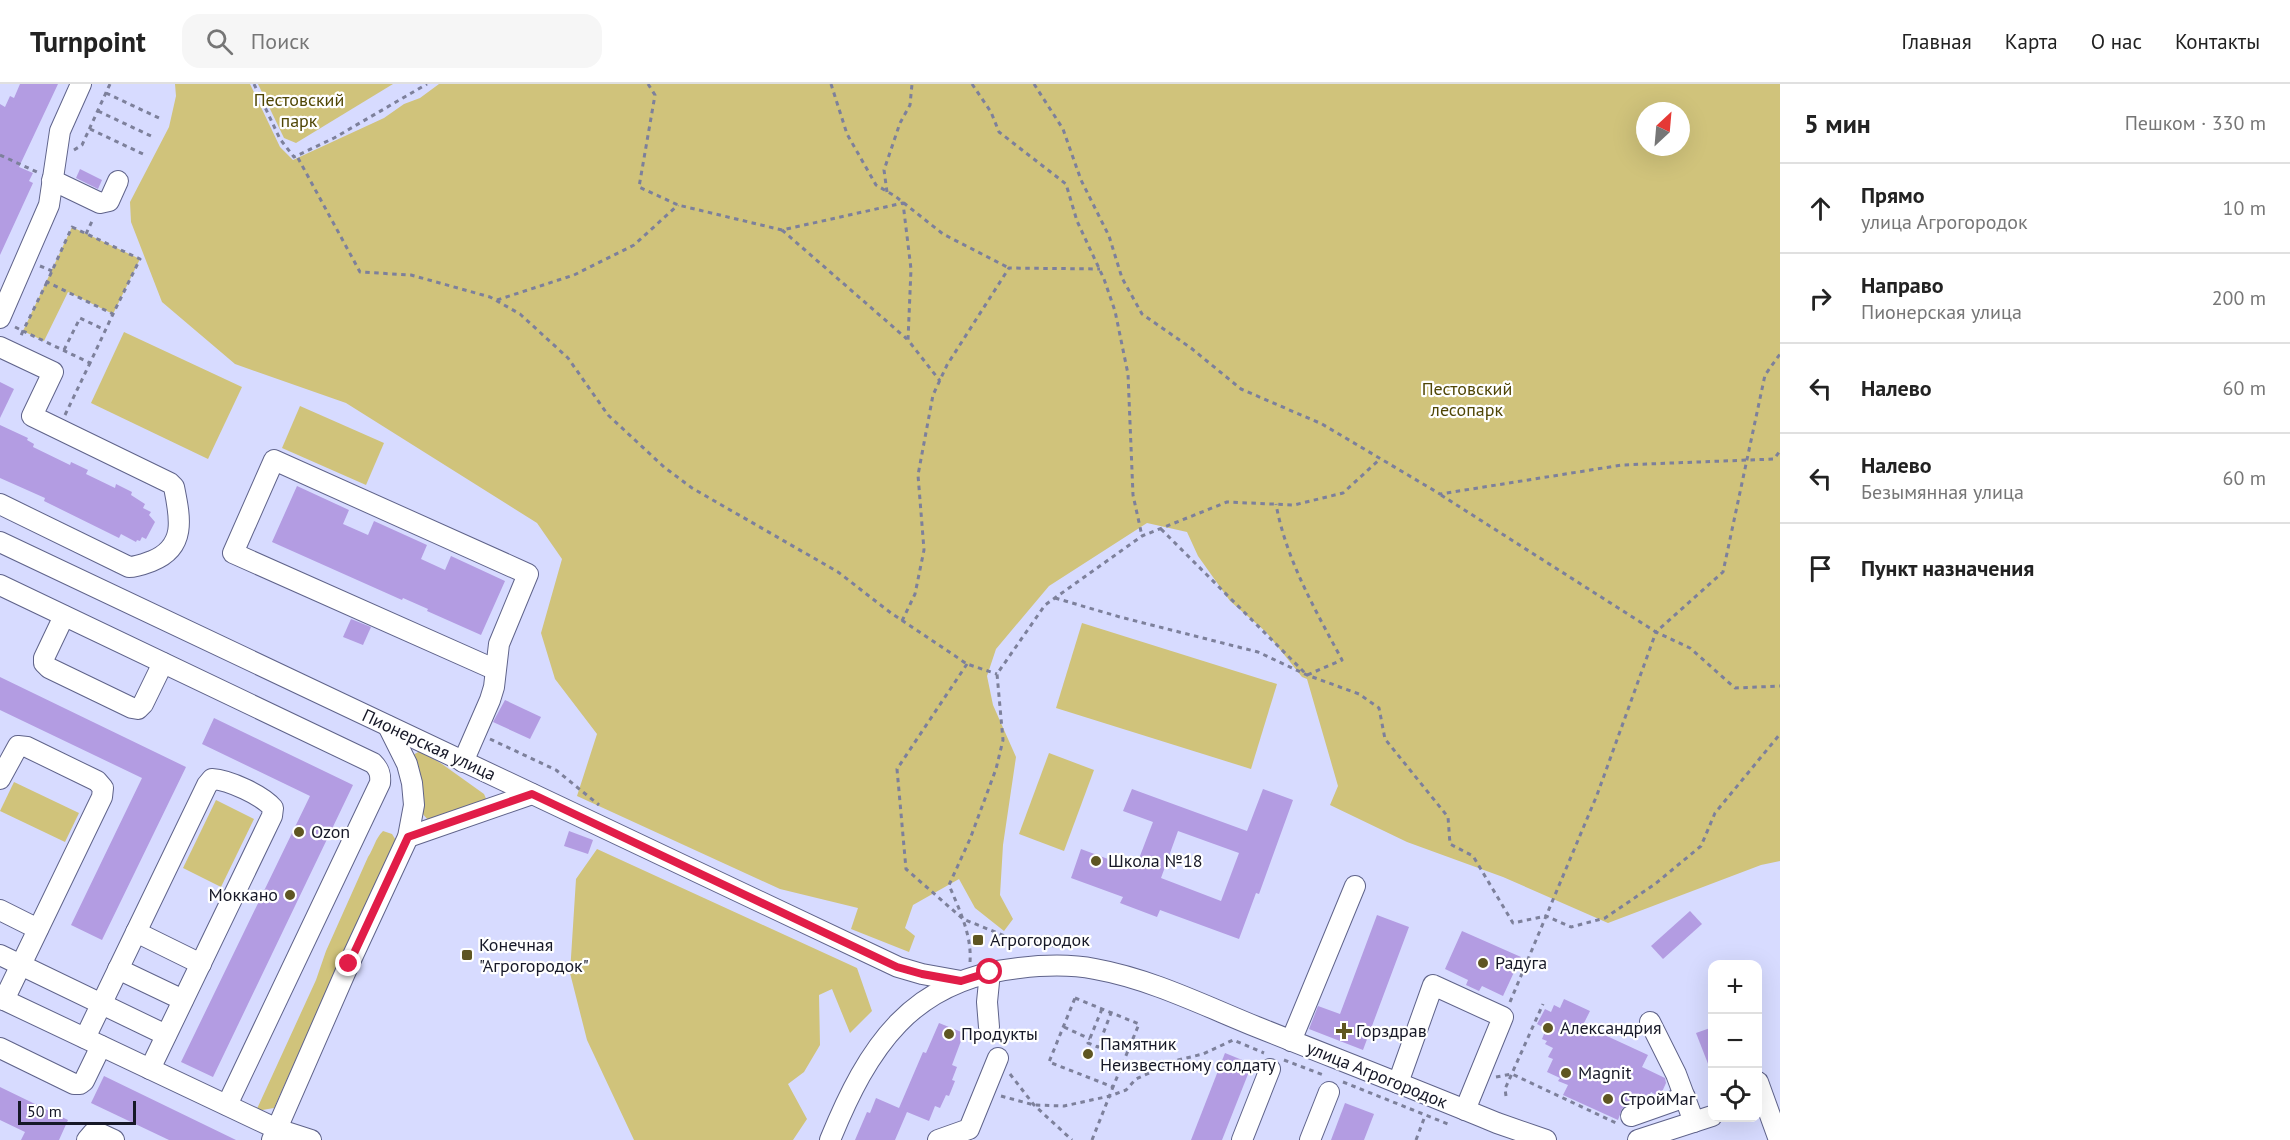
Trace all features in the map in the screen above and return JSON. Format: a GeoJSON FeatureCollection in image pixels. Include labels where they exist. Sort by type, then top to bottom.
{"type":"FeatureCollection","features":[{"type":"Feature","properties":{"kind":"street"},"geometry":{"type":"LineString","coordinates":[[0,318],[46,214],[60,131],[81,84]]}},
{"type":"Feature","properties":{"kind":"street"},"geometry":{"type":"LineString","coordinates":[[53,171],[100,203],[109,201],[118,181]]}},
{"type":"Feature","properties":{"kind":"street"},"geometry":{"type":"LineString","coordinates":[[0,347],[53,372],[32,416],[174,487],[181,522],[169,551],[164,556],[129,567],[0,504]]}},
{"type":"Feature","properties":{"kind":"street"},"geometry":{"type":"LineString","coordinates":[[463,762],[490,700],[496,670],[499,644],[528,574],[274,460],[232,553],[496,670]]}},
{"type":"Feature","properties":{"kind":"street","name":"Пионерская улица"},"geometry":{"type":"LineString","coordinates":[[0,542],[897,967],[922,974],[965,980]]}},
{"type":"Feature","properties":{"kind":"street"},"geometry":{"type":"LineString","coordinates":[[0,585],[373,763],[378,769],[381,776],[380,783],[226,1105]]}},
{"type":"Feature","properties":{"kind":"street"},"geometry":{"type":"LineString","coordinates":[[64,616],[44,658],[44,663],[49,668],[132,708],[138,709],[143,704],[163,663]]}},
{"type":"Feature","properties":{"kind":"street"},"geometry":{"type":"LineString","coordinates":[[274,1134],[408,837],[414,805],[412,783],[407,764],[388,726]]}},
{"type":"Feature","properties":{"kind":"street"},"geometry":{"type":"LineString","coordinates":[[0,779],[18,746],[27,747],[97,781],[103,788],[102,797],[21,965],[2,999],[226,1105],[274,1134],[311,1140]]}},
{"type":"Feature","properties":{"kind":"street"},"geometry":{"type":"LineString","coordinates":[[0,1048],[74,1084],[84,1081],[101,1004],[207,785],[212,780],[223,780],[267,801],[273,808],[272,816],[150,1069]]}},
{"type":"Feature","properties":{"kind":"street"},"geometry":{"type":"LineString","coordinates":[[408,837],[532,794]]}},
{"type":"Feature","properties":{"kind":"street"},"geometry":{"type":"LineString","coordinates":[[1291,1041],[1355,886]]}},
{"type":"Feature","properties":{"kind":"street"},"geometry":{"type":"LineString","coordinates":[[0,910],[38,929]]}},
{"type":"Feature","properties":{"kind":"street"},"geometry":{"type":"LineString","coordinates":[[136,932],[201,964]]}},
{"type":"Feature","properties":{"kind":"street"},"geometry":{"type":"LineString","coordinates":[[0,955],[166,1035]]}},
{"type":"Feature","properties":{"kind":"street","name":"улица Агрогородок"},"geometry":{"type":"LineString","coordinates":[[830,1140],[857,1081],[890,1032],[913,1008],[935,993],[990,972],[1071,965],[1096,969],[1160,988],[1398,1083],[1460,1118],[1533,1138]]}},
{"type":"Feature","properties":{"kind":"street"},"geometry":{"type":"LineString","coordinates":[[118,969],[183,1000]]}},
{"type":"Feature","properties":{"kind":"street"},"geometry":{"type":"LineString","coordinates":[[989,1026],[987,1002],[990,972]]}},
{"type":"Feature","properties":{"kind":"street"},"geometry":{"type":"LineString","coordinates":[[1398,1083],[1433,985],[1503,1017],[1460,1118]]}},
{"type":"Feature","properties":{"kind":"street"},"geometry":{"type":"LineString","coordinates":[[1638,1140],[1664,1136],[1703,1119],[1685,1097],[1650,1022]]}},
{"type":"Feature","properties":{"kind":"street"},"geometry":{"type":"LineString","coordinates":[[938,1140],[969,1129],[998,1058]]}},
{"type":"Feature","properties":{"kind":"street"},"geometry":{"type":"LineString","coordinates":[[1242,1140],[1270,1060]]}},
{"type":"Feature","properties":{"kind":"street"},"geometry":{"type":"LineString","coordinates":[[1310,1140],[1329,1092]]}},
{"type":"Feature","properties":{"kind":"street"},"geometry":{"type":"LineString","coordinates":[[1765,1093],[1779,1140]]}},
{"type":"Feature","properties":{"kind":"street"},"geometry":{"type":"LineString","coordinates":[[1631,1116],[1685,1097]]}},
{"type":"Feature","properties":{"kind":"street"},"geometry":{"type":"LineString","coordinates":[[87,1140],[93,1133],[114,1140]]}},
{"type":"Feature","properties":{"kind":"path"},"geometry":{"type":"LineString","coordinates":[[0,155],[53,171],[82,145],[111,84]]}},
{"type":"Feature","properties":{"kind":"path"},"geometry":{"type":"LineString","coordinates":[[254,84],[280,139],[294,157],[334,138],[427,84]]}},
{"type":"Feature","properties":{"kind":"path"},"geometry":{"type":"LineString","coordinates":[[648,84],[655,95],[639,187],[678,205],[782,230],[903,203]]}},
{"type":"Feature","properties":{"kind":"path"},"geometry":{"type":"LineString","coordinates":[[831,84],[847,134],[876,185],[943,234],[1009,268],[1100,269]]}},
{"type":"Feature","properties":{"kind":"path"},"geometry":{"type":"LineString","coordinates":[[887,192],[884,170],[900,123],[910,105],[912,84]]}},
{"type":"Feature","properties":{"kind":"path"},"geometry":{"type":"LineString","coordinates":[[972,84],[991,112],[999,132],[1066,184],[1077,221],[1100,269],[1115,311],[1128,374],[1133,495],[1143,536]]}},
{"type":"Feature","properties":{"kind":"path"},"geometry":{"type":"LineString","coordinates":[[1034,84],[1063,129],[1081,180],[1109,236],[1122,278],[1142,314],[1191,348],[1241,389],[1322,424],[1440,494],[1656,632],[1690,648],[1735,688],[1780,686]]}},
{"type":"Feature","properties":{"kind":"path"},"geometry":{"type":"LineString","coordinates":[[106,93],[159,118]]}},
{"type":"Feature","properties":{"kind":"path"},"geometry":{"type":"LineString","coordinates":[[98,111],[151,136]]}},
{"type":"Feature","properties":{"kind":"path"},"geometry":{"type":"LineString","coordinates":[[90,129],[143,154]]}},
{"type":"Feature","properties":{"kind":"path"},"geometry":{"type":"LineString","coordinates":[[298,158],[360,272],[411,275],[495,300],[520,314],[568,358],[608,415],[664,467],[692,488],[838,572],[902,621],[967,664],[997,674]]}},
{"type":"Feature","properties":{"kind":"path"},"geometry":{"type":"LineString","coordinates":[[903,203],[911,269],[909,341]]}},
{"type":"Feature","properties":{"kind":"path"},"geometry":{"type":"LineString","coordinates":[[495,300],[574,275],[634,245],[678,205]]}},
{"type":"Feature","properties":{"kind":"path"},"geometry":{"type":"LineString","coordinates":[[59,429],[140,259],[72,227],[23,331],[90,363]]}},
{"type":"Feature","properties":{"kind":"path"},"geometry":{"type":"LineString","coordinates":[[782,230],[909,341],[940,381]]}},
{"type":"Feature","properties":{"kind":"path"},"geometry":{"type":"LineString","coordinates":[[902,621],[915,594],[924,550],[918,476],[933,395],[1009,268]]}},
{"type":"Feature","properties":{"kind":"path"},"geometry":{"type":"LineString","coordinates":[[47,282],[113,314]]}},
{"type":"Feature","properties":{"kind":"path"},"geometry":{"type":"LineString","coordinates":[[64,351],[80,318],[105,330]]}},
{"type":"Feature","properties":{"kind":"path"},"geometry":{"type":"LineString","coordinates":[[1503,1017],[1597,795],[1656,632],[1723,572],[1765,375],[1780,354]]}},
{"type":"Feature","properties":{"kind":"path"},"geometry":{"type":"LineString","coordinates":[[1440,494],[1622,465],[1774,459],[1780,451]]}},
{"type":"Feature","properties":{"kind":"path"},"geometry":{"type":"LineString","coordinates":[[965,980],[971,949],[963,919],[949,885],[970,839],[996,769],[1003,740],[997,674],[1046,605],[1143,536],[1227,502],[1294,505],[1342,493],[1380,459]]}},
{"type":"Feature","properties":{"kind":"path"},"geometry":{"type":"LineString","coordinates":[[1276,504],[1280,527],[1308,596],[1342,660],[1307,675]]}},
{"type":"Feature","properties":{"kind":"path"},"geometry":{"type":"LineString","coordinates":[[1161,529],[1307,675]]}},
{"type":"Feature","properties":{"kind":"path"},"geometry":{"type":"LineString","coordinates":[[1055,598],[1258,652],[1307,675],[1359,694],[1379,708],[1385,739],[1448,817],[1450,844],[1473,856],[1513,923],[1546,916],[1571,927],[1605,918],[1656,884],[1701,846],[1715,813],[1780,734]]}},
{"type":"Feature","properties":{"kind":"path"},"geometry":{"type":"LineString","coordinates":[[963,919],[906,869],[897,769],[967,664]]}},
{"type":"Feature","properties":{"kind":"path"},"geometry":{"type":"LineString","coordinates":[[1092,1140],[1110,1096],[1138,1024],[1075,998],[1049,1062],[1113,1088]]}},
{"type":"Feature","properties":{"kind":"path"},"geometry":{"type":"LineString","coordinates":[[1506,1096],[1505,1089],[1543,1004]]}},
{"type":"Feature","properties":{"kind":"path"},"geometry":{"type":"LineString","coordinates":[[1102,1009],[1088,1043],[1098,1047],[1111,1013]]}},
{"type":"Feature","properties":{"kind":"path"},"geometry":{"type":"LineString","coordinates":[[1064,1026],[1090,1039]]}},
{"type":"Feature","properties":{"kind":"path"},"geometry":{"type":"LineString","coordinates":[[985,1092],[1034,1105],[1064,1106],[1110,1096],[1126,1090],[1136,1079],[1178,1060],[1203,1054],[1233,1040],[1270,1060],[1425,1116],[1460,1118]]}},
{"type":"Feature","properties":{"kind":"path"},"geometry":{"type":"LineString","coordinates":[[998,1058],[1034,1105],[1072,1140]]}},
{"type":"Feature","properties":{"kind":"path"},"geometry":{"type":"LineString","coordinates":[[1477,1081],[1512,1074],[1616,1123],[1631,1116]]}},
{"type":"Feature","properties":{"kind":"path"},"geometry":{"type":"LineString","coordinates":[[1416,1140],[1425,1116]]}},
{"type":"Feature","properties":{"kind":"green space","name":"Пестовский лесопарк"},"geometry":{"type":"Polygon","coordinates":[[[175,84],[250,84],[280,147],[293,160],[384,118],[404,104],[420,98],[439,84],[1780,84],[1780,861],[1761,865],[1608,923],[1503,877],[1407,842],[1330,805],[1338,786],[1307,679],[1302,677],[1266,632],[1230,601],[1198,556],[1187,532],[1147,523],[1049,586],[996,649],[987,676],[993,705],[1016,757],[1003,845],[1000,895],[1013,919],[1004,931],[975,908],[959,879],[913,905],[905,928],[915,936],[909,952],[851,929],[858,908],[780,889],[577,796],[597,734],[555,679],[541,633],[562,559],[537,523],[346,403],[235,364],[162,302],[131,222],[130,202],[169,127],[176,96],[175,84]]]}},
{"type":"Feature","properties":{"kind":"green space","name":"Пестовский парк"},"geometry":{"type":"Polygon","coordinates":[[[258,84],[393,84],[296,143],[284,138],[258,84]]]}},
{"type":"Feature","properties":{"kind":"green space"},"geometry":{"type":"Polygon","coordinates":[[[72,227],[140,259],[113,314],[68,292],[44,341],[23,331],[72,227]]]}},
{"type":"Feature","properties":{"kind":"green space"},"geometry":{"type":"Polygon","coordinates":[[[124,332],[242,387],[208,459],[91,403],[124,332]]]}},
{"type":"Feature","properties":{"kind":"green space"},"geometry":{"type":"Polygon","coordinates":[[[300,406],[384,443],[366,485],[282,448],[300,406]]]}},
{"type":"Feature","properties":{"kind":"green space"},"geometry":{"type":"Polygon","coordinates":[[[1082,623],[1277,684],[1251,769],[1056,708],[1082,623]]]}},
{"type":"Feature","properties":{"kind":"green space"},"geometry":{"type":"Polygon","coordinates":[[[420,751],[484,794],[487,801],[428,820],[422,813],[413,755],[420,751]]]}},
{"type":"Feature","properties":{"kind":"green space"},"geometry":{"type":"Polygon","coordinates":[[[1049,753],[1094,770],[1064,851],[1019,834],[1049,753]]]}},
{"type":"Feature","properties":{"kind":"green space"},"geometry":{"type":"Polygon","coordinates":[[[14,782],[79,813],[65,842],[0,811],[14,782]]]}},
{"type":"Feature","properties":{"kind":"green space"},"geometry":{"type":"Polygon","coordinates":[[[216,800],[254,819],[221,887],[183,868],[216,800]]]}},
{"type":"Feature","properties":{"kind":"green space"},"geometry":{"type":"Polygon","coordinates":[[[383,831],[392,834],[397,842],[350,939],[274,1108],[256,1111],[316,980],[326,951],[368,857],[383,831]]]}},
{"type":"Feature","properties":{"kind":"green space"},"geometry":{"type":"Polygon","coordinates":[[[597,849],[857,968],[872,1011],[850,1033],[832,989],[819,995],[820,1045],[804,1072],[788,1084],[807,1119],[793,1140],[634,1140],[587,1040],[570,973],[576,879],[597,849]]]}},
{"type":"Feature","properties":{"kind":"building"},"geometry":{"type":"Polygon","coordinates":[[[20,84],[58,84],[19,167],[33,173],[29,181],[33,183],[0,255],[0,104],[5,107],[10,96],[14,98],[20,84]]]}},
{"type":"Feature","properties":{"kind":"building"},"geometry":{"type":"Polygon","coordinates":[[[80,169],[102,180],[98,189],[76,178],[80,169]]]}},
{"type":"Feature","properties":{"kind":"building"},"geometry":{"type":"Polygon","coordinates":[[[0,382],[14,389],[0,418],[0,382]]]}},
{"type":"Feature","properties":{"kind":"building"},"geometry":{"type":"Polygon","coordinates":[[[0,425],[28,438],[27,440],[34,444],[33,447],[70,465],[71,462],[88,470],[86,474],[115,488],[116,484],[132,492],[131,495],[145,504],[143,508],[151,512],[149,515],[155,522],[146,539],[142,537],[136,542],[121,534],[119,538],[44,501],[45,498],[0,478],[0,425]]]}},
{"type":"Feature","properties":{"kind":"building"},"geometry":{"type":"Polygon","coordinates":[[[297,486],[349,510],[343,524],[368,535],[374,521],[427,545],[421,559],[445,570],[451,556],[505,581],[481,635],[427,611],[428,609],[403,598],[402,600],[272,542],[297,486]]]}},
{"type":"Feature","properties":{"kind":"building"},"geometry":{"type":"Polygon","coordinates":[[[351,619],[371,627],[363,645],[343,637],[351,619]]]}},
{"type":"Feature","properties":{"kind":"building"},"geometry":{"type":"Polygon","coordinates":[[[0,677],[186,767],[102,940],[71,925],[142,778],[0,710],[0,677]]]}},
{"type":"Feature","properties":{"kind":"building"},"geometry":{"type":"Polygon","coordinates":[[[505,700],[541,717],[530,739],[493,722],[505,700]]]}},
{"type":"Feature","properties":{"kind":"building"},"geometry":{"type":"Polygon","coordinates":[[[214,718],[353,785],[213,1077],[181,1062],[310,796],[202,744],[214,718]]]}},
{"type":"Feature","properties":{"kind":"building","name":"Школа №18"},"geometry":{"type":"Polygon","coordinates":[[[1132,789],[1247,831],[1263,789],[1293,800],[1259,894],[1256,893],[1239,939],[1160,910],[1157,917],[1120,903],[1123,897],[1071,878],[1081,849],[1135,869],[1153,822],[1123,811],[1132,789]],[[1178,831],[1161,878],[1221,901],[1239,853],[1178,831]]]}},
{"type":"Feature","properties":{"kind":"building"},"geometry":{"type":"Polygon","coordinates":[[[569,831],[593,840],[588,854],[564,846],[569,831]]]}},
{"type":"Feature","properties":{"kind":"building"},"geometry":{"type":"Polygon","coordinates":[[[1690,911],[1702,924],[1663,959],[1651,946],[1690,911]]]}},
{"type":"Feature","properties":{"kind":"building"},"geometry":{"type":"Polygon","coordinates":[[[1377,915],[1409,927],[1363,1050],[1309,1029],[1318,1006],[1340,1014],[1377,915]]]}},
{"type":"Feature","properties":{"kind":"building","name":"Радуга"},"geometry":{"type":"Polygon","coordinates":[[[1462,931],[1521,957],[1503,996],[1482,986],[1479,991],[1466,985],[1468,980],[1445,969],[1462,931]]]}},
{"type":"Feature","properties":{"kind":"building"},"geometry":{"type":"Polygon","coordinates":[[[1564,999],[1590,1011],[1583,1025],[1648,1055],[1642,1067],[1665,1078],[1666,1083],[1662,1092],[1656,1095],[1651,1092],[1649,1097],[1637,1101],[1631,1099],[1629,1104],[1622,1109],[1618,1120],[1563,1095],[1568,1085],[1558,1081],[1560,1078],[1547,1072],[1553,1059],[1548,1057],[1553,1048],[1545,1044],[1547,1041],[1542,1039],[1546,1029],[1537,1024],[1545,1009],[1551,1012],[1554,1005],[1560,1008],[1564,999]]]}},
{"type":"Feature","properties":{"kind":"building"},"geometry":{"type":"Polygon","coordinates":[[[939,1023],[964,1033],[952,1065],[957,1067],[949,1096],[946,1095],[940,1108],[935,1106],[929,1121],[907,1112],[895,1140],[855,1140],[876,1098],[899,1108],[923,1052],[926,1053],[939,1023]]]}},
{"type":"Feature","properties":{"kind":"building"},"geometry":{"type":"Polygon","coordinates":[[[1708,1029],[1708,1064],[1696,1033],[1708,1029]]]}},
{"type":"Feature","properties":{"kind":"building"},"geometry":{"type":"Polygon","coordinates":[[[1225,1053],[1252,1064],[1222,1140],[1191,1140],[1225,1053]]]}},
{"type":"Feature","properties":{"kind":"building"},"geometry":{"type":"Polygon","coordinates":[[[104,1076],[236,1140],[169,1140],[91,1103],[104,1076]]]}},
{"type":"Feature","properties":{"kind":"building"},"geometry":{"type":"Polygon","coordinates":[[[0,1087],[68,1120],[59,1140],[21,1140],[25,1132],[0,1120],[0,1087]]]}},
{"type":"Feature","properties":{"kind":"building"},"geometry":{"type":"Polygon","coordinates":[[[1345,1103],[1374,1114],[1364,1140],[1331,1140],[1345,1103]]]}},
{"type":"Feature","properties":{"kind":"place","name":"Ozon"},"geometry":{"type":"Point","coordinates":[299,832]}},
{"type":"Feature","properties":{"kind":"place","name":"Школа №18"},"geometry":{"type":"Point","coordinates":[1096,861]}},
{"type":"Feature","properties":{"kind":"place","name":"Моккано"},"geometry":{"type":"Point","coordinates":[290,895]}},
{"type":"Feature","properties":{"kind":"place","name":"Агрогородок"},"geometry":{"type":"Point","coordinates":[978,940]}},
{"type":"Feature","properties":{"kind":"place","name":"Конечная \"Агрогородок\""},"geometry":{"type":"Point","coordinates":[467,955]}},
{"type":"Feature","properties":{"kind":"place","name":"Радуга"},"geometry":{"type":"Point","coordinates":[1483,963]}},
{"type":"Feature","properties":{"kind":"place","name":"Александрия"},"geometry":{"type":"Point","coordinates":[1548,1028]}},
{"type":"Feature","properties":{"kind":"place","name":"Горздрав"},"geometry":{"type":"Point","coordinates":[1344,1031]}},
{"type":"Feature","properties":{"kind":"place","name":"Продукты"},"geometry":{"type":"Point","coordinates":[949,1034]}},
{"type":"Feature","properties":{"kind":"place","name":"Памятник Неизвестному солдату"},"geometry":{"type":"Point","coordinates":[1088,1054]}},
{"type":"Feature","properties":{"kind":"place","name":"Magnit"},"geometry":{"type":"Point","coordinates":[1566,1073]}},
{"type":"Feature","properties":{"kind":"place","name":"СтройМаг"},"geometry":{"type":"Point","coordinates":[1608,1099]}},
{"type":"Feature","properties":{"kind":"route"},"geometry":{"type":"LineString","coordinates":[[349,964],[408,837],[532,794],[897,967],[961,981],[990,972]]}}]}
